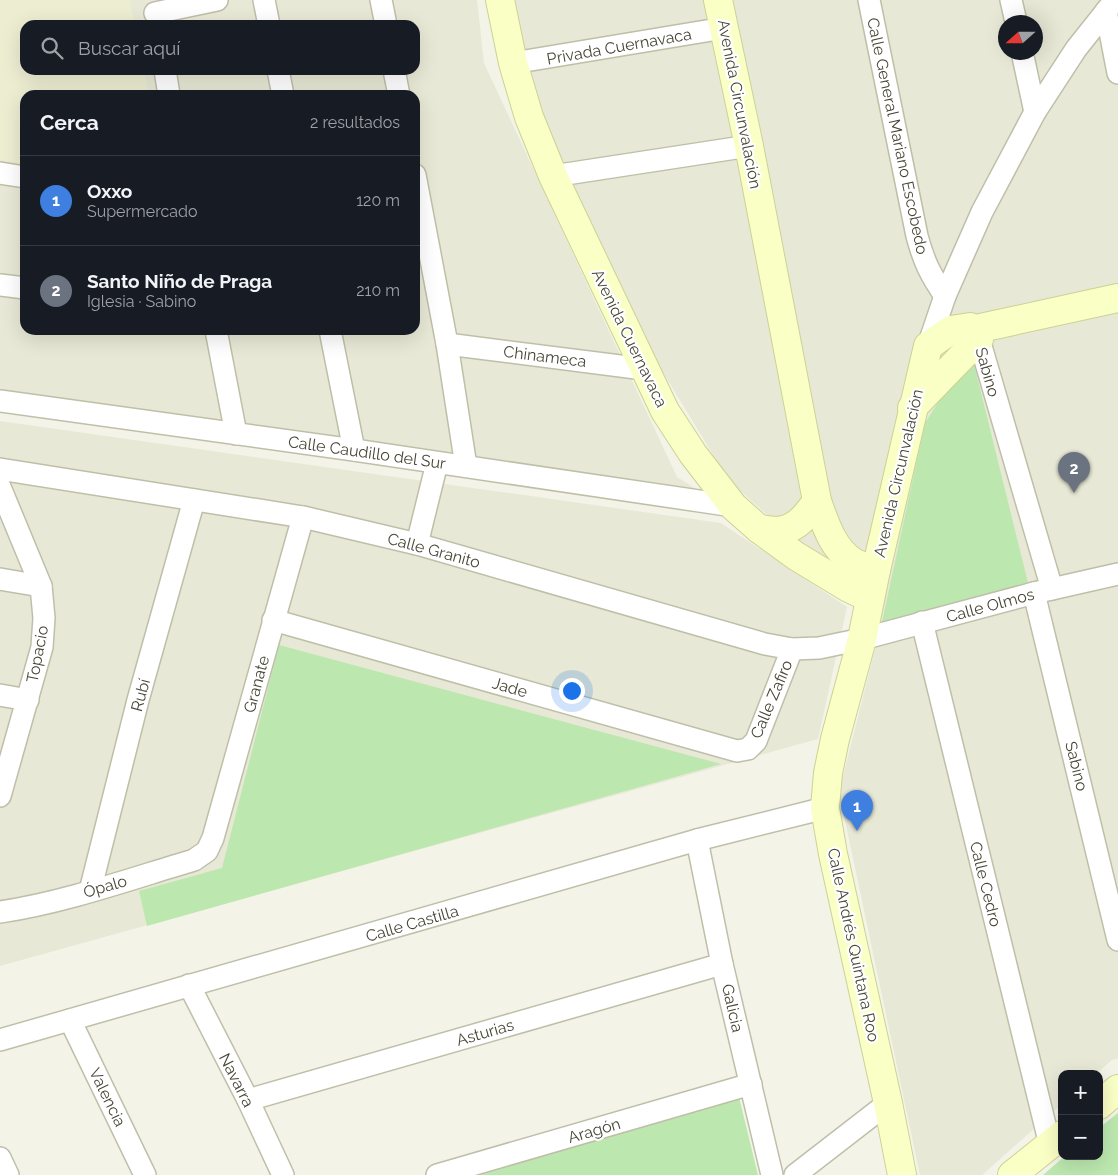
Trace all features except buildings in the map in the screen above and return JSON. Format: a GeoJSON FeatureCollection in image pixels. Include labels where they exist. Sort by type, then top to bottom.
{"type":"FeatureCollection","features":[{"type":"Feature","properties":{"kind":"street"},"geometry":{"type":"LineString","coordinates":[[155,13],[217,0]]}},
{"type":"Feature","properties":{"kind":"street"},"geometry":{"type":"LineString","coordinates":[[264,0],[268,20]]}},
{"type":"Feature","properties":{"kind":"street"},"geometry":{"type":"LineString","coordinates":[[381,0],[385,20]]}},
{"type":"Feature","properties":{"kind":"street","name":"Avenida Cuernavaca"},"geometry":{"type":"LineString","coordinates":[[500,0],[513,63],[529,116],[553,176],[665,411],[693,454],[733,506],[759,530],[826,575],[870,598]]}},
{"type":"Feature","properties":{"kind":"street","name":"Avenida Circunvalación"},"geometry":{"type":"LineString","coordinates":[[718,0],[749,146],[817,501],[829,534],[841,551],[854,562],[876,570],[912,408],[928,346],[945,296],[982,212],[1035,112],[1076,49],[1110,6]]}},
{"type":"Feature","properties":{"kind":"street","name":"Calle General Mariano Escobedo"},"geometry":{"type":"LineString","coordinates":[[869,0],[922,256],[931,275],[945,296]]}},
{"type":"Feature","properties":{"kind":"street"},"geometry":{"type":"LineString","coordinates":[[1011,0],[1014,15]]}},
{"type":"Feature","properties":{"kind":"street"},"geometry":{"type":"LineString","coordinates":[[1110,6],[1118,73]]}},
{"type":"Feature","properties":{"kind":"street","name":"Privada Cuernavaca"},"geometry":{"type":"LineString","coordinates":[[513,63],[724,28]]}},
{"type":"Feature","properties":{"kind":"street"},"geometry":{"type":"LineString","coordinates":[[1024,60],[1035,112]]}},
{"type":"Feature","properties":{"kind":"street"},"geometry":{"type":"LineString","coordinates":[[166,75],[168,90]]}},
{"type":"Feature","properties":{"kind":"street"},"geometry":{"type":"LineString","coordinates":[[279,75],[282,90]]}},
{"type":"Feature","properties":{"kind":"street"},"geometry":{"type":"LineString","coordinates":[[395,75],[398,90]]}},
{"type":"Feature","properties":{"kind":"street"},"geometry":{"type":"LineString","coordinates":[[553,176],[749,146]]}},
{"type":"Feature","properties":{"kind":"street"},"geometry":{"type":"LineString","coordinates":[[0,172],[20,176]]}},
{"type":"Feature","properties":{"kind":"street"},"geometry":{"type":"LineString","coordinates":[[420,201],[447,344],[466,466]]}},
{"type":"Feature","properties":{"kind":"street"},"geometry":{"type":"LineString","coordinates":[[0,284],[20,287]]}},
{"type":"Feature","properties":{"kind":"street"},"geometry":{"type":"LineString","coordinates":[[912,408],[977,334],[1118,298]]}},
{"type":"Feature","properties":{"kind":"street"},"geometry":{"type":"LineString","coordinates":[[928,346],[951,330],[970,327],[977,334]]}},
{"type":"Feature","properties":{"kind":"street","name":"Sabino"},"geometry":{"type":"LineString","coordinates":[[977,334],[1043,591],[1118,940]]}},
{"type":"Feature","properties":{"kind":"street"},"geometry":{"type":"LineString","coordinates":[[217,335],[236,434]]}},
{"type":"Feature","properties":{"kind":"street"},"geometry":{"type":"LineString","coordinates":[[331,335],[354,450]]}},
{"type":"Feature","properties":{"kind":"street","name":"Chinameca"},"geometry":{"type":"LineString","coordinates":[[447,344],[644,369]]}},
{"type":"Feature","properties":{"kind":"street","name":"Calle Caudillo del Sur"},"geometry":{"type":"LineString","coordinates":[[0,401],[466,466],[733,506]]}},
{"type":"Feature","properties":{"kind":"street"},"geometry":{"type":"LineString","coordinates":[[416,544],[437,463]]}},
{"type":"Feature","properties":{"kind":"street","name":"Calle Granito"},"geometry":{"type":"LineString","coordinates":[[0,469],[303,517],[416,544],[765,644],[792,649],[819,648],[862,639]]}},
{"type":"Feature","properties":{"kind":"street","name":"Topacio"},"geometry":{"type":"LineString","coordinates":[[0,486],[41,586],[44,618],[42,647],[0,796]]}},
{"type":"Feature","properties":{"kind":"street","name":"Rubí"},"geometry":{"type":"LineString","coordinates":[[90,891],[138,700],[194,500]]}},
{"type":"Feature","properties":{"kind":"street"},"geometry":{"type":"LineString","coordinates":[[759,530],[783,530],[793,526],[804,518],[817,501]]}},
{"type":"Feature","properties":{"kind":"street","name":"Granate"},"geometry":{"type":"LineString","coordinates":[[207,851],[216,828],[303,517]]}},
{"type":"Feature","properties":{"kind":"street","name":"Calle Andrés Quintana Roo"},"geometry":{"type":"LineString","coordinates":[[876,570],[862,639],[835,739],[828,773],[825,808],[833,854],[888,1102],[902,1175]]}},
{"type":"Feature","properties":{"kind":"street","name":"Calle Olmos"},"geometry":{"type":"LineString","coordinates":[[862,639],[1043,591],[1118,574]]}},
{"type":"Feature","properties":{"kind":"street"},"geometry":{"type":"LineString","coordinates":[[0,579],[41,586]]}},
{"type":"Feature","properties":{"kind":"street","name":"Jade"},"geometry":{"type":"LineString","coordinates":[[273,620],[737,751],[748,749]]}},
{"type":"Feature","properties":{"kind":"street","name":"Calle Cedro"},"geometry":{"type":"LineString","coordinates":[[922,622],[1056,1140]]}},
{"type":"Feature","properties":{"kind":"street","name":"Calle Zafiro"},"geometry":{"type":"LineString","coordinates":[[748,749],[756,741],[792,649]]}},
{"type":"Feature","properties":{"kind":"street"},"geometry":{"type":"LineString","coordinates":[[0,695],[28,700]]}},
{"type":"Feature","properties":{"kind":"street","name":"Calle Castilla"},"geometry":{"type":"LineString","coordinates":[[0,1040],[697,840],[825,808]]}},
{"type":"Feature","properties":{"kind":"street","name":"Galicia"},"geometry":{"type":"LineString","coordinates":[[697,840],[722,964],[772,1175]]}},
{"type":"Feature","properties":{"kind":"street","name":"Ópalo"},"geometry":{"type":"LineString","coordinates":[[0,912],[21,909],[90,891],[194,860],[207,851]]}},
{"type":"Feature","properties":{"kind":"street","name":"Asturias"},"geometry":{"type":"LineString","coordinates":[[248,1100],[722,964]]}},
{"type":"Feature","properties":{"kind":"street","name":"Navarra"},"geometry":{"type":"LineString","coordinates":[[189,985],[248,1100],[283,1175]]}},
{"type":"Feature","properties":{"kind":"street","name":"Valencia"},"geometry":{"type":"LineString","coordinates":[[70,1020],[145,1175]]}},
{"type":"Feature","properties":{"kind":"street","name":"Aragón"},"geometry":{"type":"LineString","coordinates":[[437,1175],[751,1084]]}},
{"type":"Feature","properties":{"kind":"street"},"geometry":{"type":"LineString","coordinates":[[1103,1102],[1118,1089]]}},
{"type":"Feature","properties":{"kind":"street"},"geometry":{"type":"LineString","coordinates":[[795,1175],[888,1102]]}},
{"type":"Feature","properties":{"kind":"street"},"geometry":{"type":"LineString","coordinates":[[1012,1175],[1056,1140]]}},
{"type":"Feature","properties":{"kind":"street"},"geometry":{"type":"LineString","coordinates":[[0,1158],[8,1175]]}},
{"type":"Feature","properties":{"kind":"shaded area"},"geometry":{"type":"Polygon","coordinates":[[[0,0],[477,0],[484,63],[677,477],[704,494],[0,389],[0,0]]]}},
{"type":"Feature","properties":{"kind":"shaded area"},"geometry":{"type":"Polygon","coordinates":[[[0,0],[130,0],[134,20],[20,20],[20,75],[145,75],[148,90],[20,90],[20,163],[0,160],[0,0]]]}},
{"type":"Feature","properties":{"kind":"shaded area"},"geometry":{"type":"Polygon","coordinates":[[[510,0],[1118,0],[1118,1058],[1112,1060],[1101,1070],[1058,1070],[1058,1108],[982,1175],[920,1175],[839,792],[882,622],[832,572],[729,481],[636,328],[552,145],[511,14],[510,0]]]}},
{"type":"Feature","properties":{"kind":"shaded area"},"geometry":{"type":"Polygon","coordinates":[[[0,421],[721,523],[847,607],[818,739],[0,966],[0,421]]]}},
{"type":"Feature","properties":{"kind":"green space"},"geometry":{"type":"Polygon","coordinates":[[[973,360],[1029,587],[882,622],[925,423],[951,382],[973,360]]]}},
{"type":"Feature","properties":{"kind":"green space"},"geometry":{"type":"Polygon","coordinates":[[[279,645],[721,764],[147,926],[139,891],[222,868],[279,645]]]}},
{"type":"Feature","properties":{"kind":"green space"},"geometry":{"type":"Polygon","coordinates":[[[739,1097],[758,1175],[470,1175],[739,1097]]]}},
{"type":"Feature","properties":{"kind":"green space"},"geometry":{"type":"Polygon","coordinates":[[[1118,1113],[1118,1175],[1043,1175],[1060,1160],[1103,1160],[1103,1125],[1118,1113]]]}},
{"type":"Feature","properties":{"kind":"place","name":"Santo Niño de Praga"},"geometry":{"type":"Point","coordinates":[1074,493]}},
{"type":"Feature","properties":{"kind":"place","name":"Oxxo"},"geometry":{"type":"Point","coordinates":[857,831]}}]}
